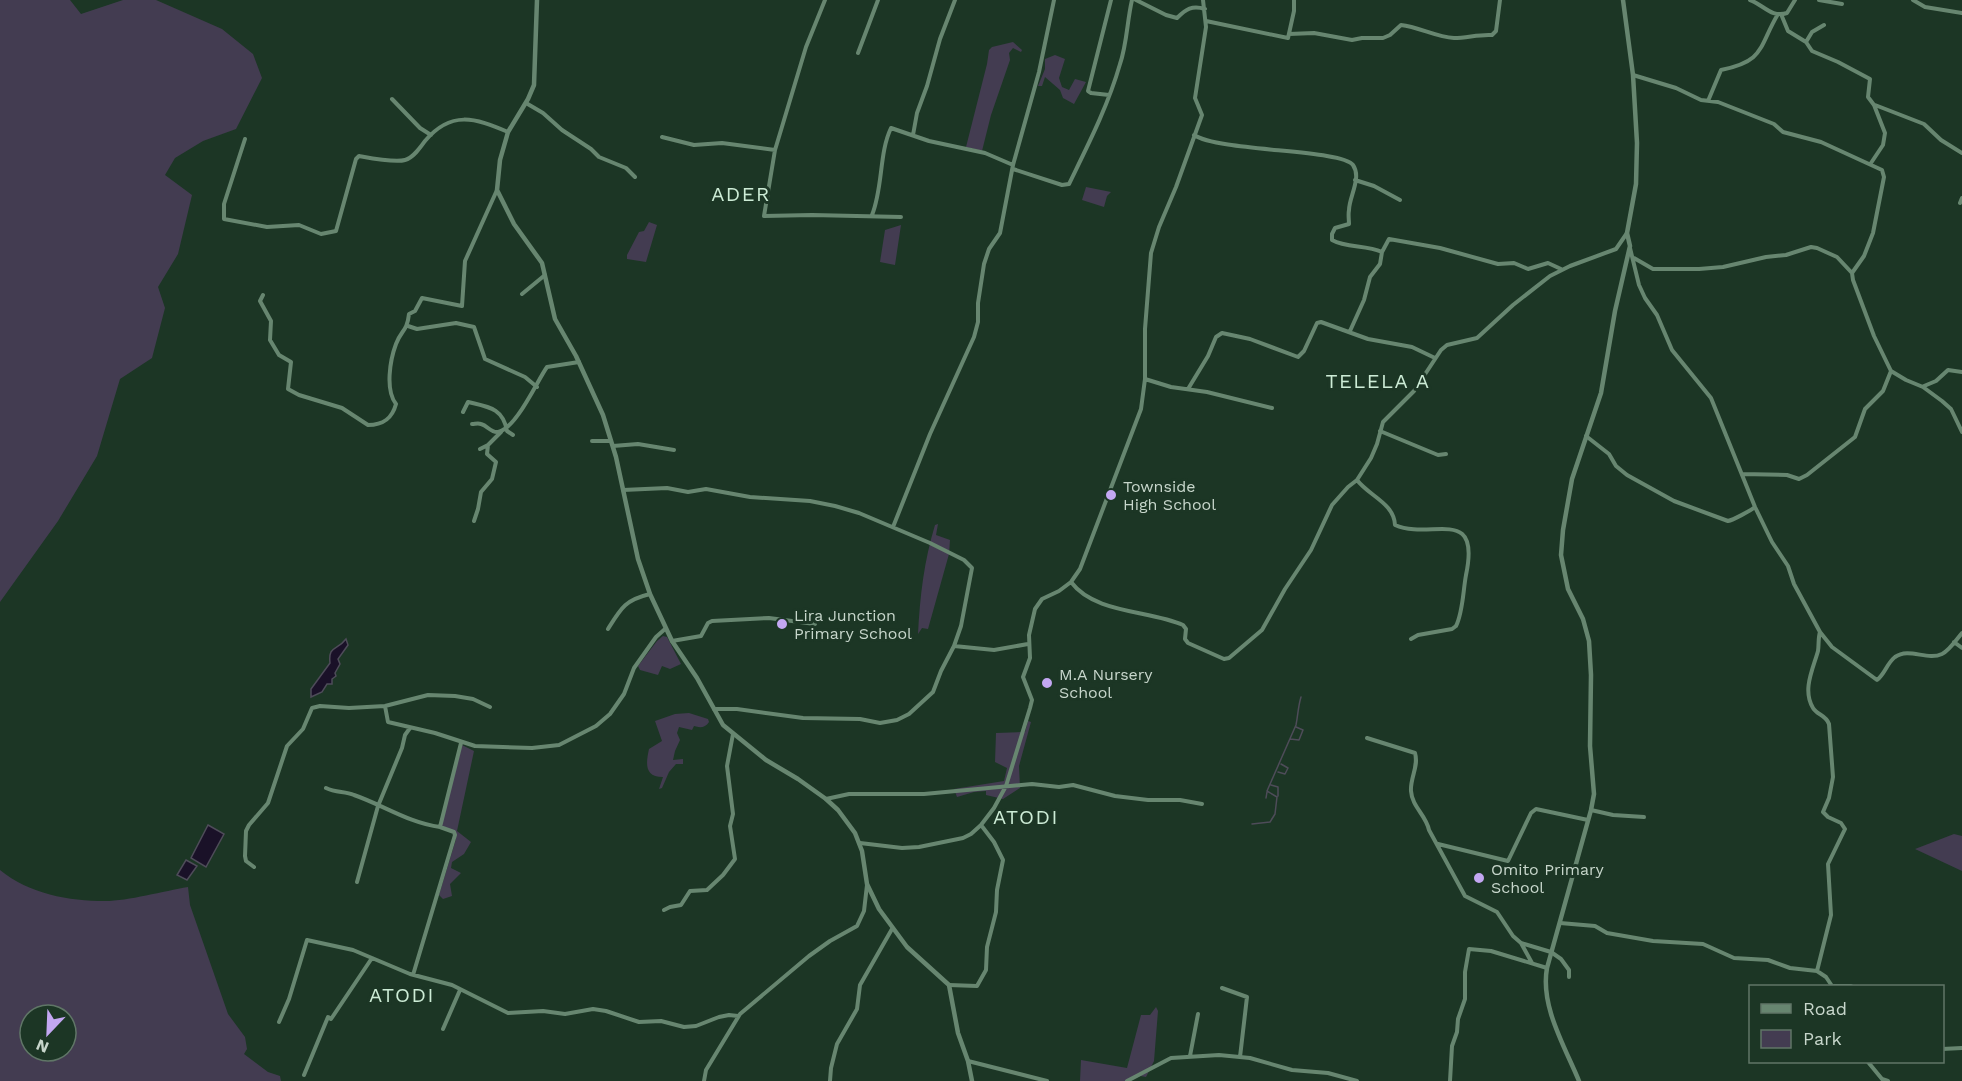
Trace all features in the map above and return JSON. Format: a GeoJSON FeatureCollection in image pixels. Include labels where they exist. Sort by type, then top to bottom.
{"type":"FeatureCollection","features":[{"type":"Feature","properties":{"kind":"street"},"geometry":{"type":"LineString","coordinates":[[263,295],[260,301],[272,321],[270,340],[279,355],[291,362],[288,388],[299,395],[342,408],[368,425],[386,421],[396,408],[391,397],[388,370],[395,346],[408,327],[409,314],[415,311],[422,298],[462,306],[465,296],[465,261],[497,190],[500,160],[508,132],[526,103],[536,74],[537,0]]}},
{"type":"Feature","properties":{"kind":"street"},"geometry":{"type":"LineString","coordinates":[[825,0],[804,52],[775,150],[764,216],[902,217]]}},
{"type":"Feature","properties":{"kind":"street"},"geometry":{"type":"LineString","coordinates":[[858,53],[878,0]]}},
{"type":"Feature","properties":{"kind":"street"},"geometry":{"type":"LineString","coordinates":[[913,135],[917,113],[940,39],[955,0]]}},
{"type":"Feature","properties":{"kind":"street"},"geometry":{"type":"LineString","coordinates":[[893,527],[930,434],[974,337],[978,322],[978,303],[984,264],[989,249],[1000,233],[1013,167],[1039,72],[1054,0]]}},
{"type":"Feature","properties":{"kind":"street"},"geometry":{"type":"LineString","coordinates":[[1109,95],[1089,93],[1088,90],[1111,0]]}},
{"type":"Feature","properties":{"kind":"street"},"geometry":{"type":"LineString","coordinates":[[872,215],[880,186],[890,129],[929,141],[984,153],[1013,167],[1062,185],[1069,184],[1109,95],[1121,62],[1134,0],[1178,18],[1183,11],[1190,8],[1205,9]]}},
{"type":"Feature","properties":{"kind":"street"},"geometry":{"type":"LineString","coordinates":[[860,843],[902,848],[920,847],[963,838],[981,825],[1006,786],[1032,701],[1023,677],[1030,656],[1028,644],[1030,624],[1038,604],[1071,582],[1087,554],[1118,467],[1140,415],[1145,379],[1145,329],[1151,253],[1202,114],[1195,98],[1206,21],[1203,0]]}},
{"type":"Feature","properties":{"kind":"street"},"geometry":{"type":"LineString","coordinates":[[1206,21],[1288,38],[1294,0]]}},
{"type":"Feature","properties":{"kind":"street"},"geometry":{"type":"LineString","coordinates":[[1289,34],[1314,33],[1352,40],[1383,38],[1390,35],[1399,25],[1403,25],[1452,38],[1474,37],[1480,34],[1492,35],[1496,32],[1500,0]]}},
{"type":"Feature","properties":{"kind":"street"},"geometry":{"type":"LineString","coordinates":[[1623,0],[1632,75],[1638,163],[1627,233],[1639,285],[1657,315],[1672,350],[1711,399],[1755,507],[1772,542],[1788,566],[1794,584],[1820,632],[1832,647],[1877,680],[1896,657],[1906,653],[1920,656],[1941,655],[1962,633]]}},
{"type":"Feature","properties":{"kind":"street"},"geometry":{"type":"LineString","coordinates":[[1750,0],[1771,13],[1779,14],[1787,13],[1795,0]]}},
{"type":"Feature","properties":{"kind":"street"},"geometry":{"type":"LineString","coordinates":[[1820,0],[1842,4]]}},
{"type":"Feature","properties":{"kind":"street"},"geometry":{"type":"LineString","coordinates":[[1913,0],[1925,7],[1962,13]]}},
{"type":"Feature","properties":{"kind":"street"},"geometry":{"type":"LineString","coordinates":[[1708,101],[1721,70],[1746,64],[1758,54],[1779,14]]}},
{"type":"Feature","properties":{"kind":"street"},"geometry":{"type":"LineString","coordinates":[[1779,14],[1788,31],[1806,42],[1817,54],[1870,79],[1869,97],[1885,133],[1883,145],[1871,163]]}},
{"type":"Feature","properties":{"kind":"street"},"geometry":{"type":"LineString","coordinates":[[1806,42],[1812,32],[1824,25]]}},
{"type":"Feature","properties":{"kind":"street"},"geometry":{"type":"LineString","coordinates":[[1632,75],[1676,88],[1708,101],[1718,102],[1774,124],[1783,132],[1821,142],[1882,170],[1884,173],[1881,195],[1873,233],[1864,256],[1852,273]]}},
{"type":"Feature","properties":{"kind":"street"},"geometry":{"type":"LineString","coordinates":[[392,99],[410,119],[430,135]]}},
{"type":"Feature","properties":{"kind":"street"},"geometry":{"type":"LineString","coordinates":[[526,103],[543,113],[599,157],[626,168],[635,177]]}},
{"type":"Feature","properties":{"kind":"street"},"geometry":{"type":"LineString","coordinates":[[1874,105],[1924,124],[1941,140],[1962,153]]}},
{"type":"Feature","properties":{"kind":"street"},"geometry":{"type":"LineString","coordinates":[[245,139],[224,204],[224,219],[267,227],[299,225],[321,234],[327,234],[336,231],[338,227],[356,159],[359,156],[406,160],[416,153],[430,135],[448,122],[464,118],[508,132]]}},
{"type":"Feature","properties":{"kind":"street"},"geometry":{"type":"LineString","coordinates":[[1194,135],[1201,139],[1230,145],[1330,157],[1349,162],[1354,168],[1355,180],[1348,208],[1349,224],[1335,228],[1331,238],[1340,244],[1382,252]]}},
{"type":"Feature","properties":{"kind":"street"},"geometry":{"type":"LineString","coordinates":[[662,137],[694,145],[722,143],[775,150]]}},
{"type":"Feature","properties":{"kind":"street"},"geometry":{"type":"LineString","coordinates":[[1355,180],[1374,186],[1400,200]]}},
{"type":"Feature","properties":{"kind":"street"},"geometry":{"type":"LineString","coordinates":[[497,190],[514,224],[542,262],[552,312],[603,414],[612,443],[638,559],[665,629],[697,678],[723,725],[766,760],[826,799],[846,820],[860,843],[867,884],[879,909],[907,947],[949,985],[958,1033],[972,1081]]}},
{"type":"Feature","properties":{"kind":"street"},"geometry":{"type":"LineString","coordinates":[[1071,582],[1081,593],[1096,600],[1183,625],[1186,628],[1185,639],[1188,644],[1229,658],[1262,630],[1285,589],[1311,550],[1332,505],[1357,480],[1373,453],[1383,422],[1414,391],[1435,358],[1447,345],[1477,338],[1513,305],[1562,269],[1616,249],[1627,233]]}},
{"type":"Feature","properties":{"kind":"street"},"geometry":{"type":"LineString","coordinates":[[1350,332],[1364,300],[1370,277],[1380,264],[1382,252],[1389,239],[1440,248],[1491,262],[1514,262],[1528,269],[1548,262],[1562,269]]}},
{"type":"Feature","properties":{"kind":"street"},"geometry":{"type":"LineString","coordinates":[[1580,1081],[1545,990],[1546,968],[1594,794],[1590,751],[1591,675],[1588,641],[1583,619],[1568,589],[1561,555],[1571,487],[1601,393],[1615,311],[1630,246]]}},
{"type":"Feature","properties":{"kind":"street"},"geometry":{"type":"LineString","coordinates":[[1633,258],[1653,269],[1699,269],[1723,267],[1786,255],[1811,247],[1837,257],[1852,273],[1874,336],[1892,371],[1923,387],[1949,406],[1962,432]]}},
{"type":"Feature","properties":{"kind":"street"},"geometry":{"type":"LineString","coordinates":[[522,294],[545,274]]}},
{"type":"Feature","properties":{"kind":"street"},"geometry":{"type":"LineString","coordinates":[[408,327],[417,329],[456,323],[474,327],[485,359],[525,377],[537,387]]}},
{"type":"Feature","properties":{"kind":"street"},"geometry":{"type":"LineString","coordinates":[[1188,389],[1208,356],[1216,337],[1220,334],[1250,339],[1298,357],[1304,351],[1318,323],[1327,323],[1368,339],[1412,347],[1435,358]]}},
{"type":"Feature","properties":{"kind":"street"},"geometry":{"type":"LineString","coordinates":[[480,448],[488,445],[507,429],[537,387],[547,367],[579,362]]}},
{"type":"Feature","properties":{"kind":"street"},"geometry":{"type":"LineString","coordinates":[[1923,387],[1936,381],[1948,370],[1962,372]]}},
{"type":"Feature","properties":{"kind":"street"},"geometry":{"type":"LineString","coordinates":[[1742,474],[1787,475],[1799,479],[1807,475],[1855,438],[1865,409],[1883,391],[1892,371]]}},
{"type":"Feature","properties":{"kind":"street"},"geometry":{"type":"LineString","coordinates":[[1145,379],[1171,387],[1272,408]]}},
{"type":"Feature","properties":{"kind":"street"},"geometry":{"type":"LineString","coordinates":[[463,412],[468,402],[500,413],[507,429],[513,435]]}},
{"type":"Feature","properties":{"kind":"street"},"geometry":{"type":"LineString","coordinates":[[472,424],[482,424],[493,432],[501,432]]}},
{"type":"Feature","properties":{"kind":"street"},"geometry":{"type":"LineString","coordinates":[[1380,431],[1438,455],[1446,454]]}},
{"type":"Feature","properties":{"kind":"street"},"geometry":{"type":"LineString","coordinates":[[1586,436],[1609,454],[1621,471],[1678,503],[1728,521],[1732,521],[1755,507]]}},
{"type":"Feature","properties":{"kind":"street"},"geometry":{"type":"LineString","coordinates":[[592,441],[638,444],[674,450]]}},
{"type":"Feature","properties":{"kind":"street"},"geometry":{"type":"LineString","coordinates":[[474,520],[481,492],[492,479],[495,468],[496,462],[487,454],[488,445]]}},
{"type":"Feature","properties":{"kind":"street"},"geometry":{"type":"LineString","coordinates":[[1357,480],[1367,491],[1386,505],[1394,518],[1395,525],[1410,529],[1435,528],[1451,531],[1462,534],[1468,541],[1470,558],[1456,626],[1452,629],[1418,635],[1411,639]]}},
{"type":"Feature","properties":{"kind":"street"},"geometry":{"type":"LineString","coordinates":[[623,490],[668,488],[688,492],[706,489],[750,497],[810,501],[853,510],[956,555],[971,565],[972,574],[961,626],[954,646],[933,692],[915,710],[897,720],[885,723],[860,719],[803,718],[737,709],[713,710]]}},
{"type":"Feature","properties":{"kind":"street"},"geometry":{"type":"LineString","coordinates":[[608,628],[621,608],[634,599],[650,594]]}},
{"type":"Feature","properties":{"kind":"street"},"geometry":{"type":"LineString","coordinates":[[672,641],[701,636],[708,623],[712,621],[769,618],[815,624]]}},
{"type":"Feature","properties":{"kind":"street"},"geometry":{"type":"LineString","coordinates":[[385,706],[388,722],[435,733],[461,743],[487,747],[546,747],[559,744],[597,726],[619,703],[634,668],[656,637],[665,629]]}},
{"type":"Feature","properties":{"kind":"street"},"geometry":{"type":"LineString","coordinates":[[1817,971],[1831,915],[1828,864],[1845,829],[1841,823],[1828,818],[1823,812],[1833,784],[1829,724],[1827,718],[1813,709],[1808,695],[1820,632]]}},
{"type":"Feature","properties":{"kind":"street"},"geometry":{"type":"LineString","coordinates":[[1954,642],[1962,648]]}},
{"type":"Feature","properties":{"kind":"street"},"geometry":{"type":"LineString","coordinates":[[954,646],[994,650],[1028,644]]}},
{"type":"Feature","properties":{"kind":"street"},"geometry":{"type":"LineString","coordinates":[[254,867],[246,861],[246,831],[268,803],[287,746],[303,729],[312,708],[385,706],[428,695],[449,695],[473,699],[490,707]]}},
{"type":"Feature","properties":{"kind":"street"},"geometry":{"type":"LineString","coordinates":[[357,882],[378,806],[402,748],[405,735],[411,728]]}},
{"type":"Feature","properties":{"kind":"street"},"geometry":{"type":"LineString","coordinates":[[664,910],[682,904],[690,891],[707,890],[723,875],[735,859],[730,826],[733,814],[727,766],[733,734]]}},
{"type":"Feature","properties":{"kind":"street"},"geometry":{"type":"LineString","coordinates":[[1367,738],[1415,753],[1417,760],[1411,784],[1412,797],[1417,808],[1426,818],[1429,830],[1465,896],[1497,912],[1513,936],[1521,943],[1532,963]]}},
{"type":"Feature","properties":{"kind":"street"},"geometry":{"type":"LineString","coordinates":[[440,827],[461,743]]}},
{"type":"Feature","properties":{"kind":"street"},"geometry":{"type":"LineString","coordinates":[[826,799],[849,794],[924,794],[1032,784],[1059,787],[1073,785],[1115,796],[1149,800],[1180,800],[1202,804]]}},
{"type":"Feature","properties":{"kind":"street"},"geometry":{"type":"LineString","coordinates":[[326,788],[333,792],[353,794],[403,816],[454,832],[413,975]]}},
{"type":"Feature","properties":{"kind":"street"},"geometry":{"type":"LineString","coordinates":[[1437,844],[1508,861],[1531,813],[1536,808],[1588,820]]}},
{"type":"Feature","properties":{"kind":"street"},"geometry":{"type":"LineString","coordinates":[[1591,810],[1613,815],[1644,817]]}},
{"type":"Feature","properties":{"kind":"street"},"geometry":{"type":"LineString","coordinates":[[949,985],[977,986],[986,970],[987,947],[996,912],[1003,860],[994,842],[981,825]]}},
{"type":"Feature","properties":{"kind":"street"},"geometry":{"type":"LineString","coordinates":[[704,1081],[706,1070],[738,1016],[809,956],[857,926],[864,911],[867,884]]}},
{"type":"Feature","properties":{"kind":"street"},"geometry":{"type":"LineString","coordinates":[[1560,923],[1595,926],[1607,933],[1653,941],[1703,944],[1734,958],[1768,960],[1790,968],[1817,971],[1826,977],[1832,985]]}},
{"type":"Feature","properties":{"kind":"street"},"geometry":{"type":"LineString","coordinates":[[830,1081],[837,1044],[857,1009],[860,985],[892,929]]}},
{"type":"Feature","properties":{"kind":"street"},"geometry":{"type":"LineString","coordinates":[[279,1022],[308,940],[353,950],[413,975],[452,985],[508,1013],[543,1011],[565,1014],[593,1009],[639,1022],[661,1021],[684,1027],[696,1026],[719,1017],[738,1016]]}},
{"type":"Feature","properties":{"kind":"street"},"geometry":{"type":"LineString","coordinates":[[1521,943],[1551,952],[1561,958],[1567,966],[1569,977]]}},
{"type":"Feature","properties":{"kind":"street"},"geometry":{"type":"LineString","coordinates":[[1450,1081],[1452,1046],[1465,999],[1466,962],[1469,949],[1491,951],[1546,968]]}},
{"type":"Feature","properties":{"kind":"street"},"geometry":{"type":"LineString","coordinates":[[304,1075],[328,1017],[331,1019],[372,958]]}},
{"type":"Feature","properties":{"kind":"street"},"geometry":{"type":"LineString","coordinates":[[1222,988],[1246,997],[1240,1057]]}},
{"type":"Feature","properties":{"kind":"street"},"geometry":{"type":"LineString","coordinates":[[443,1029],[460,990]]}},
{"type":"Feature","properties":{"kind":"street"},"geometry":{"type":"LineString","coordinates":[[1190,1056],[1198,1014]]}},
{"type":"Feature","properties":{"kind":"street"},"geometry":{"type":"LineString","coordinates":[[1944,1049],[1962,1048]]}},
{"type":"Feature","properties":{"kind":"street"},"geometry":{"type":"LineString","coordinates":[[1127,1081],[1171,1058],[1219,1054],[1262,1061],[1292,1070],[1328,1073],[1357,1081]]}},
{"type":"Feature","properties":{"kind":"street"},"geometry":{"type":"LineString","coordinates":[[968,1061],[1047,1081]]}},
{"type":"Feature","properties":{"kind":"street"},"geometry":{"type":"LineString","coordinates":[[1871,1063],[1882,1079],[1888,1081]]}},
{"type":"Feature","properties":{"kind":"green space"},"geometry":{"type":"Polygon","coordinates":[[[0,0],[70,0],[81,14],[123,0],[156,0],[222,29],[253,54],[262,78],[236,129],[203,141],[175,158],[165,175],[192,195],[178,254],[158,287],[165,308],[152,358],[120,379],[97,456],[58,521],[0,602],[0,0]]]}},
{"type":"Feature","properties":{"kind":"green space"},"geometry":{"type":"Polygon","coordinates":[[[1013,42],[1022,50],[1021,52],[1013,48],[1009,53],[1010,60],[991,115],[982,151],[966,147],[989,50],[992,47],[1013,42]]]}},
{"type":"Feature","properties":{"kind":"green space"},"geometry":{"type":"Polygon","coordinates":[[[1055,55],[1065,59],[1059,78],[1062,87],[1069,90],[1075,79],[1086,82],[1074,104],[1063,98],[1060,90],[1045,77],[1042,86],[1038,86],[1045,69],[1045,59],[1055,55]]]}},
{"type":"Feature","properties":{"kind":"green space"},"geometry":{"type":"Polygon","coordinates":[[[1086,187],[1111,192],[1107,196],[1104,207],[1082,200],[1086,187]]]}},
{"type":"Feature","properties":{"kind":"green space"},"geometry":{"type":"Polygon","coordinates":[[[649,222],[657,225],[646,262],[627,259],[639,232],[644,231],[649,222]]]}},
{"type":"Feature","properties":{"kind":"green space"},"geometry":{"type":"Polygon","coordinates":[[[901,225],[895,265],[880,262],[885,230],[901,225]]]}},
{"type":"Feature","properties":{"kind":"green space"},"geometry":{"type":"Polygon","coordinates":[[[938,524],[936,535],[950,540],[949,554],[928,629],[922,628],[918,634],[925,565],[935,525],[938,524]]]}},
{"type":"Feature","properties":{"kind":"green space"},"geometry":{"type":"Polygon","coordinates":[[[663,636],[667,637],[681,664],[670,669],[662,666],[658,675],[640,670],[638,666],[663,636]]]}},
{"type":"Feature","properties":{"kind":"green space"},"geometry":{"type":"Polygon","coordinates":[[[689,713],[708,719],[709,722],[702,727],[694,726],[692,730],[679,727],[677,733],[680,740],[673,760],[683,759],[683,764],[676,764],[669,772],[662,788],[659,789],[663,777],[652,775],[647,764],[649,749],[662,741],[655,721],[675,714],[689,713]]]}},
{"type":"Feature","properties":{"kind":"green space"},"geometry":{"type":"Polygon","coordinates":[[[1028,721],[1031,722],[1019,766],[1020,788],[1003,799],[986,795],[986,791],[957,797],[954,789],[1004,781],[1007,768],[995,762],[996,733],[1025,732],[1028,721]]]}},
{"type":"Feature","properties":{"kind":"green space"},"geometry":{"type":"Polygon","coordinates":[[[462,745],[474,751],[457,831],[471,842],[464,854],[452,862],[451,868],[461,873],[450,884],[452,896],[443,899],[439,895],[456,839],[452,832],[441,827],[462,745]]]}},
{"type":"Feature","properties":{"kind":"green space"},"geometry":{"type":"Polygon","coordinates":[[[1954,834],[1962,836],[1962,871],[1915,849],[1954,834]]]}},
{"type":"Feature","properties":{"kind":"green space"},"geometry":{"type":"Polygon","coordinates":[[[0,870],[36,890],[77,900],[114,901],[188,887],[190,905],[228,1014],[245,1037],[247,1049],[244,1054],[268,1072],[280,1076],[281,1081],[0,1081],[0,870]]]}},
{"type":"Feature","properties":{"kind":"green space"},"geometry":{"type":"Polygon","coordinates":[[[1156,1007],[1158,1011],[1154,1061],[1146,1077],[1135,1075],[1131,1081],[1080,1081],[1081,1060],[1127,1068],[1141,1015],[1150,1015],[1156,1007]]]}},
{"type":"Feature","properties":{"kind":"shaded area"},"geometry":{"type":"Polygon","coordinates":[[[346,639],[348,645],[338,659],[340,664],[335,673],[336,676],[332,679],[332,684],[327,684],[322,692],[311,697],[311,689],[330,663],[330,653],[346,639]]]}},
{"type":"Feature","properties":{"kind":"shaded area"},"geometry":{"type":"Polygon","coordinates":[[[208,825],[224,834],[206,867],[191,858],[208,825]]]}},
{"type":"Feature","properties":{"kind":"shaded area"},"geometry":{"type":"Polygon","coordinates":[[[186,860],[197,866],[187,880],[177,875],[186,860]]]}},
{"type":"Feature","properties":{"kind":"waterway"},"geometry":{"type":"LineString","coordinates":[[1252,824],[1270,822],[1275,814],[1277,797],[1267,791],[1296,725],[1301,697]]}},
{"type":"Feature","properties":{"kind":"waterway"},"geometry":{"type":"LineString","coordinates":[[1290,739],[1299,740],[1303,730],[1296,727]]}},
{"type":"Feature","properties":{"kind":"waterway"},"geometry":{"type":"LineString","coordinates":[[1278,772],[1285,774],[1288,768],[1281,764]]}},
{"type":"Feature","properties":{"kind":"waterway"},"geometry":{"type":"LineString","coordinates":[[1271,785],[1278,787],[1278,796]]}},
{"type":"Feature","properties":{"kind":"waterway"},"geometry":{"type":"LineString","coordinates":[[1266,798],[1267,792]]}},
{"type":"Feature","properties":{"kind":"place","name":"Townside High School"},"geometry":{"type":"Point","coordinates":[1111,495]}},
{"type":"Feature","properties":{"kind":"place","name":"Lira Junction Primary School"},"geometry":{"type":"Point","coordinates":[782,624]}},
{"type":"Feature","properties":{"kind":"place","name":"M.A Nursery School"},"geometry":{"type":"Point","coordinates":[1047,683]}},
{"type":"Feature","properties":{"kind":"place","name":"Omito Primary School"},"geometry":{"type":"Point","coordinates":[1479,878]}},
{"type":"Feature","properties":{"kind":"district","name":"ADER"},"geometry":{"type":"Point","coordinates":[741,194]}},
{"type":"Feature","properties":{"kind":"district","name":"TELELA A"},"geometry":{"type":"Point","coordinates":[1378,381]}},
{"type":"Feature","properties":{"kind":"district","name":"ATODI"},"geometry":{"type":"Point","coordinates":[1026,817]}},
{"type":"Feature","properties":{"kind":"district","name":"ATODI"},"geometry":{"type":"Point","coordinates":[402,995]}}]}
